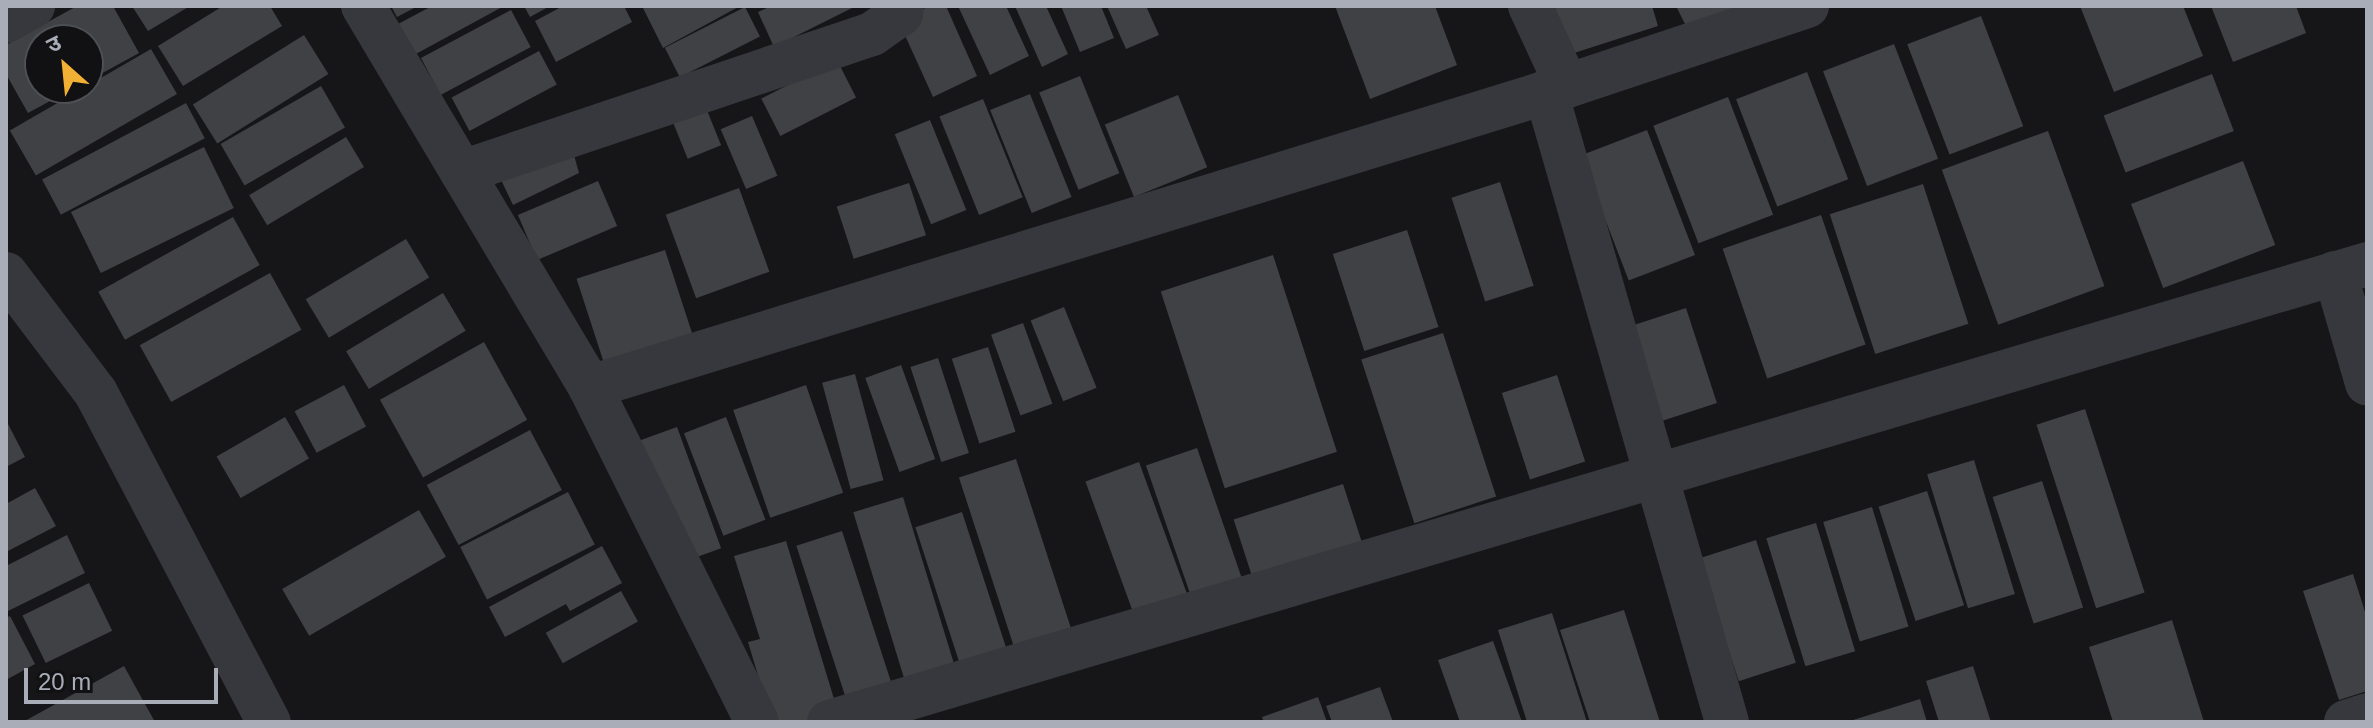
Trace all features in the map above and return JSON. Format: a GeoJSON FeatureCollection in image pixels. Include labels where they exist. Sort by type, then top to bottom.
{"type":"FeatureCollection","features":[{"type":"Feature","properties":{"kind":"street"},"geometry":{"type":"LineString","coordinates":[[6,21],[33,6]]}},
{"type":"Feature","properties":{"kind":"street"},"geometry":{"type":"LineString","coordinates":[[363,6],[590,387],[757,722]]}},
{"type":"Feature","properties":{"kind":"street"},"geometry":{"type":"LineString","coordinates":[[462,172],[872,34],[901,14],[902,6]]}},
{"type":"Feature","properties":{"kind":"street"},"geometry":{"type":"LineString","coordinates":[[1530,6],[1556,89],[1655,474],[1727,722]]}},
{"type":"Feature","properties":{"kind":"street"},"geometry":{"type":"LineString","coordinates":[[590,387],[1556,89],[1807,6]]}},
{"type":"Feature","properties":{"kind":"street"},"geometry":{"type":"LineString","coordinates":[[829,722],[2351,269],[2367,383]]}},
{"type":"Feature","properties":{"kind":"street"},"geometry":{"type":"LineString","coordinates":[[6,274],[96,393],[269,722]]}},
{"type":"Feature","properties":{"kind":"street"},"geometry":{"type":"LineString","coordinates":[[2346,722],[2367,715]]}},
{"type":"Feature","properties":{"kind":"building"},"geometry":{"type":"Polygon","coordinates":[[[77,6],[113,6],[139,53],[104,72],[104,24],[44,24],[77,6]]]}},
{"type":"Feature","properties":{"kind":"building"},"geometry":{"type":"Polygon","coordinates":[[[132,6],[190,6],[148,31],[132,6]]]}},
{"type":"Feature","properties":{"kind":"building"},"geometry":{"type":"Polygon","coordinates":[[[223,6],[270,6],[282,26],[183,86],[158,46],[223,6]]]}},
{"type":"Feature","properties":{"kind":"building"},"geometry":{"type":"Polygon","coordinates":[[[391,6],[418,6],[397,17],[391,6]]]}},
{"type":"Feature","properties":{"kind":"building"},"geometry":{"type":"Polygon","coordinates":[[[432,6],[504,6],[414,55],[398,24],[432,6]]]}},
{"type":"Feature","properties":{"kind":"building"},"geometry":{"type":"Polygon","coordinates":[[[524,6],[550,6],[530,17],[524,6]]]}},
{"type":"Feature","properties":{"kind":"building"},"geometry":{"type":"Polygon","coordinates":[[[563,6],[624,6],[632,22],[556,62],[535,21],[563,6]]]}},
{"type":"Feature","properties":{"kind":"building"},"geometry":{"type":"Polygon","coordinates":[[[740,6],[663,48],[643,8],[740,6]]]}},
{"type":"Feature","properties":{"kind":"building"},"geometry":{"type":"Polygon","coordinates":[[[771,6],[856,6],[774,47],[758,12],[771,6]]]}},
{"type":"Feature","properties":{"kind":"building"},"geometry":{"type":"Polygon","coordinates":[[[930,6],[946,6],[977,76],[933,97],[898,20],[930,6]]]}},
{"type":"Feature","properties":{"kind":"building"},"geometry":{"type":"Polygon","coordinates":[[[958,6],[1006,6],[1029,56],[990,75],[958,6]]]}},
{"type":"Feature","properties":{"kind":"building"},"geometry":{"type":"Polygon","coordinates":[[[1015,6],[1046,6],[1068,54],[1042,67],[1015,6]]]}},
{"type":"Feature","properties":{"kind":"building"},"geometry":{"type":"Polygon","coordinates":[[[1061,6],[1101,6],[1114,38],[1080,52],[1061,6]]]}},
{"type":"Feature","properties":{"kind":"building"},"geometry":{"type":"Polygon","coordinates":[[[1107,6],[1146,6],[1159,35],[1126,49],[1107,6]]]}},
{"type":"Feature","properties":{"kind":"building"},"geometry":{"type":"Polygon","coordinates":[[[1335,6],[1435,6],[1457,65],[1370,99],[1335,6]]]}},
{"type":"Feature","properties":{"kind":"building"},"geometry":{"type":"Polygon","coordinates":[[[1561,6],[1652,6],[1658,26],[1574,53],[1552,10],[1561,6]]]}},
{"type":"Feature","properties":{"kind":"building"},"geometry":{"type":"Polygon","coordinates":[[[1676,6],[1770,6],[1691,36],[1676,6]]]}},
{"type":"Feature","properties":{"kind":"building"},"geometry":{"type":"Polygon","coordinates":[[[2080,6],[2183,6],[2203,56],[2114,92],[2080,6]]]}},
{"type":"Feature","properties":{"kind":"building"},"geometry":{"type":"Polygon","coordinates":[[[2211,6],[2296,6],[2306,33],[2233,62],[2211,6]]]}},
{"type":"Feature","properties":{"kind":"building"},"geometry":{"type":"Polygon","coordinates":[[[745,7],[760,36],[680,77],[665,48],[745,7]]]}},
{"type":"Feature","properties":{"kind":"building"},"geometry":{"type":"Polygon","coordinates":[[[511,10],[531,47],[441,95],[421,58],[511,10]]]}},
{"type":"Feature","properties":{"kind":"building"},"geometry":{"type":"Polygon","coordinates":[[[1981,16],[2023,126],[1950,154],[1907,44],[1981,16]]]}},
{"type":"Feature","properties":{"kind":"building"},"geometry":{"type":"Polygon","coordinates":[[[24,35],[24,104],[45,104],[28,113],[6,74],[6,45],[24,35]]]}},
{"type":"Feature","properties":{"kind":"building"},"geometry":{"type":"Polygon","coordinates":[[[304,35],[328,74],[217,143],[193,104],[304,35]]]}},
{"type":"Feature","properties":{"kind":"building"},"geometry":{"type":"Polygon","coordinates":[[[1894,44],[1938,159],[1867,186],[1823,71],[1894,44]]]}},
{"type":"Feature","properties":{"kind":"building"},"geometry":{"type":"Polygon","coordinates":[[[151,49],[177,94],[36,176],[10,131],[56,104],[104,104],[104,76],[151,49]]]}},
{"type":"Feature","properties":{"kind":"building"},"geometry":{"type":"Polygon","coordinates":[[[539,51],[557,85],[469,131],[452,97],[539,51]]]}},
{"type":"Feature","properties":{"kind":"building"},"geometry":{"type":"Polygon","coordinates":[[[837,60],[856,97],[780,136],[761,99],[837,60]]]}},
{"type":"Feature","properties":{"kind":"building"},"geometry":{"type":"Polygon","coordinates":[[[1807,72],[1848,179],[1777,207],[1736,99],[1807,72]]]}},
{"type":"Feature","properties":{"kind":"building"},"geometry":{"type":"Polygon","coordinates":[[[2212,74],[2234,131],[2126,173],[2104,116],[2212,74]]]}},
{"type":"Feature","properties":{"kind":"building"},"geometry":{"type":"Polygon","coordinates":[[[1080,76],[1119,173],[1079,190],[1039,92],[1080,76]]]}},
{"type":"Feature","properties":{"kind":"building"},"geometry":{"type":"Polygon","coordinates":[[[321,86],[345,128],[245,186],[221,144],[321,86]]]}},
{"type":"Feature","properties":{"kind":"building"},"geometry":{"type":"Polygon","coordinates":[[[1030,94],[1072,197],[1032,213],[990,110],[1030,94]]]}},
{"type":"Feature","properties":{"kind":"building"},"geometry":{"type":"Polygon","coordinates":[[[1178,95],[1207,167],[1134,197],[1105,125],[1178,95]]]}},
{"type":"Feature","properties":{"kind":"building"},"geometry":{"type":"Polygon","coordinates":[[[1728,97],[1773,215],[1698,243],[1653,126],[1728,97]]]}},
{"type":"Feature","properties":{"kind":"building"},"geometry":{"type":"Polygon","coordinates":[[[702,98],[721,145],[688,159],[669,111],[702,98]]]}},
{"type":"Feature","properties":{"kind":"building"},"geometry":{"type":"Polygon","coordinates":[[[983,99],[1023,197],[979,215],[939,117],[983,99]]]}},
{"type":"Feature","properties":{"kind":"building"},"geometry":{"type":"Polygon","coordinates":[[[186,103],[205,138],[61,215],[42,180],[186,103]]]}},
{"type":"Feature","properties":{"kind":"building"},"geometry":{"type":"Polygon","coordinates":[[[752,116],[777,176],[746,189],[721,129],[752,116]]]}},
{"type":"Feature","properties":{"kind":"building"},"geometry":{"type":"Polygon","coordinates":[[[930,120],[966,210],[931,224],[895,134],[930,120]]]}},
{"type":"Feature","properties":{"kind":"building"},"geometry":{"type":"Polygon","coordinates":[[[1647,130],[1695,255],[1629,281],[1581,155],[1647,130]]]}},
{"type":"Feature","properties":{"kind":"building"},"geometry":{"type":"Polygon","coordinates":[[[2048,131],[2104,286],[1998,325],[1942,170],[2048,131]]]}},
{"type":"Feature","properties":{"kind":"building"},"geometry":{"type":"Polygon","coordinates":[[[346,137],[364,167],[267,225],[249,195],[346,137]]]}},
{"type":"Feature","properties":{"kind":"building"},"geometry":{"type":"Polygon","coordinates":[[[204,147],[234,208],[101,273],[71,212],[204,147]]]}},
{"type":"Feature","properties":{"kind":"building"},"geometry":{"type":"Polygon","coordinates":[[[572,148],[579,173],[513,205],[495,167],[572,148]]]}},
{"type":"Feature","properties":{"kind":"building"},"geometry":{"type":"Polygon","coordinates":[[[2243,161],[2275,245],[2163,288],[2131,204],[2243,161]]]}},
{"type":"Feature","properties":{"kind":"building"},"geometry":{"type":"Polygon","coordinates":[[[598,181],[617,226],[537,260],[518,215],[598,181]]]}},
{"type":"Feature","properties":{"kind":"building"},"geometry":{"type":"Polygon","coordinates":[[[1500,182],[1534,286],[1485,301],[1451,198],[1500,182]]]}},
{"type":"Feature","properties":{"kind":"building"},"geometry":{"type":"Polygon","coordinates":[[[909,183],[926,235],[854,259],[837,206],[909,183]]]}},
{"type":"Feature","properties":{"kind":"building"},"geometry":{"type":"Polygon","coordinates":[[[1923,184],[1968,324],[1875,354],[1830,214],[1923,184]]]}},
{"type":"Feature","properties":{"kind":"building"},"geometry":{"type":"Polygon","coordinates":[[[739,188],[769,272],[696,298],[666,215],[739,188]]]}},
{"type":"Feature","properties":{"kind":"building"},"geometry":{"type":"Polygon","coordinates":[[[1821,215],[1866,345],[1767,378],[1723,249],[1821,215]]]}},
{"type":"Feature","properties":{"kind":"building"},"geometry":{"type":"Polygon","coordinates":[[[233,217],[260,265],[125,340],[98,292],[233,217]]]}},
{"type":"Feature","properties":{"kind":"building"},"geometry":{"type":"Polygon","coordinates":[[[1407,230],[1439,327],[1364,351],[1333,254],[1407,230]]]}},
{"type":"Feature","properties":{"kind":"building"},"geometry":{"type":"Polygon","coordinates":[[[406,239],[429,278],[329,338],[306,299],[406,239]]]}},
{"type":"Feature","properties":{"kind":"building"},"geometry":{"type":"Polygon","coordinates":[[[665,250],[694,340],[606,369],[577,279],[665,250]]]}},
{"type":"Feature","properties":{"kind":"building"},"geometry":{"type":"Polygon","coordinates":[[[1273,255],[1337,452],[1225,488],[1161,291],[1273,255]]]}},
{"type":"Feature","properties":{"kind":"building"},"geometry":{"type":"Polygon","coordinates":[[[270,273],[302,330],[171,402],[140,345],[270,273]]]}},
{"type":"Feature","properties":{"kind":"building"},"geometry":{"type":"Polygon","coordinates":[[[443,293],[466,331],[369,389],[346,351],[443,293]]]}},
{"type":"Feature","properties":{"kind":"building"},"geometry":{"type":"Polygon","coordinates":[[[1064,307],[1097,388],[1063,401],[1031,320],[1064,307]]]}},
{"type":"Feature","properties":{"kind":"building"},"geometry":{"type":"Polygon","coordinates":[[[1686,308],[1717,403],[1658,422],[1627,327],[1686,308]]]}},
{"type":"Feature","properties":{"kind":"building"},"geometry":{"type":"Polygon","coordinates":[[[1023,323],[1052,404],[1020,415],[991,335],[1023,323]]]}},
{"type":"Feature","properties":{"kind":"building"},"geometry":{"type":"Polygon","coordinates":[[[1443,333],[1496,497],[1414,523],[1361,360],[1443,333]]]}},
{"type":"Feature","properties":{"kind":"building"},"geometry":{"type":"Polygon","coordinates":[[[484,342],[527,420],[423,478],[380,400],[484,342]]]}},
{"type":"Feature","properties":{"kind":"building"},"geometry":{"type":"Polygon","coordinates":[[[988,347],[1016,432],[979,443],[952,359],[988,347]]]}},
{"type":"Feature","properties":{"kind":"building"},"geometry":{"type":"Polygon","coordinates":[[[938,358],[969,453],[941,462],[910,367],[938,358]]]}},
{"type":"Feature","properties":{"kind":"building"},"geometry":{"type":"Polygon","coordinates":[[[901,365],[935,459],[899,472],[865,378],[901,365]]]}},
{"type":"Feature","properties":{"kind":"building"},"geometry":{"type":"Polygon","coordinates":[[[855,374],[883,480],[851,489],[822,383],[855,374]]]}},
{"type":"Feature","properties":{"kind":"building"},"geometry":{"type":"Polygon","coordinates":[[[1557,375],[1585,462],[1530,479],[1502,393],[1557,375]]]}},
{"type":"Feature","properties":{"kind":"building"},"geometry":{"type":"Polygon","coordinates":[[[344,385],[366,426],[317,453],[295,411],[344,385]]]}},
{"type":"Feature","properties":{"kind":"building"},"geometry":{"type":"Polygon","coordinates":[[[806,385],[843,493],[770,518],[733,410],[806,385]]]}},
{"type":"Feature","properties":{"kind":"building"},"geometry":{"type":"Polygon","coordinates":[[[2085,409],[2145,593],[2096,608],[2036,425],[2085,409]]]}},
{"type":"Feature","properties":{"kind":"building"},"geometry":{"type":"Polygon","coordinates":[[[285,417],[309,459],[241,498],[217,456],[285,417]]]}},
{"type":"Feature","properties":{"kind":"building"},"geometry":{"type":"Polygon","coordinates":[[[726,417],[765,520],[723,536],[684,433],[726,417]]]}},
{"type":"Feature","properties":{"kind":"building"},"geometry":{"type":"Polygon","coordinates":[[[6,420],[25,457],[6,467],[6,420]]]}},
{"type":"Feature","properties":{"kind":"building"},"geometry":{"type":"Polygon","coordinates":[[[677,427],[721,548],[682,563],[638,441],[677,427]]]}},
{"type":"Feature","properties":{"kind":"building"},"geometry":{"type":"Polygon","coordinates":[[[530,430],[562,490],[459,545],[427,485],[530,430]]]}},
{"type":"Feature","properties":{"kind":"building"},"geometry":{"type":"Polygon","coordinates":[[[1197,448],[1246,592],[1195,609],[1146,466],[1197,448]]]}},
{"type":"Feature","properties":{"kind":"building"},"geometry":{"type":"Polygon","coordinates":[[[1016,459],[1071,629],[1014,648],[959,478],[1016,459]]]}},
{"type":"Feature","properties":{"kind":"building"},"geometry":{"type":"Polygon","coordinates":[[[1974,460],[2015,594],[1968,608],[1927,474],[1974,460]]]}},
{"type":"Feature","properties":{"kind":"building"},"geometry":{"type":"Polygon","coordinates":[[[1139,462],[1190,601],[1136,621],[1085,481],[1139,462]]]}},
{"type":"Feature","properties":{"kind":"building"},"geometry":{"type":"Polygon","coordinates":[[[2042,481],[2083,607],[2034,624],[1993,497],[2042,481]]]}},
{"type":"Feature","properties":{"kind":"building"},"geometry":{"type":"Polygon","coordinates":[[[1343,484],[1364,549],[1255,584],[1234,520],[1343,484]]]}},
{"type":"Feature","properties":{"kind":"building"},"geometry":{"type":"Polygon","coordinates":[[[35,488],[56,526],[6,552],[6,504],[35,488]]]}},
{"type":"Feature","properties":{"kind":"building"},"geometry":{"type":"Polygon","coordinates":[[[1927,491],[1964,605],[1916,621],[1878,507],[1927,491]]]}},
{"type":"Feature","properties":{"kind":"building"},"geometry":{"type":"Polygon","coordinates":[[[568,492],[595,545],[487,600],[460,547],[568,492]]]}},
{"type":"Feature","properties":{"kind":"building"},"geometry":{"type":"Polygon","coordinates":[[[903,497],[954,665],[905,681],[853,512],[903,497]]]}},
{"type":"Feature","properties":{"kind":"building"},"geometry":{"type":"Polygon","coordinates":[[[1872,507],[1909,627],[1860,641],[1823,522],[1872,507]]]}},
{"type":"Feature","properties":{"kind":"building"},"geometry":{"type":"Polygon","coordinates":[[[419,510],[446,557],[309,636],[282,589],[419,510]]]}},
{"type":"Feature","properties":{"kind":"building"},"geometry":{"type":"Polygon","coordinates":[[[962,512],[1008,653],[961,668],[915,527],[962,512]]]}},
{"type":"Feature","properties":{"kind":"building"},"geometry":{"type":"Polygon","coordinates":[[[1816,523],[1855,651],[1805,666],[1766,538],[1816,523]]]}},
{"type":"Feature","properties":{"kind":"building"},"geometry":{"type":"Polygon","coordinates":[[[842,531],[894,692],[849,707],[796,546],[842,531]]]}},
{"type":"Feature","properties":{"kind":"building"},"geometry":{"type":"Polygon","coordinates":[[[67,535],[85,573],[6,612],[6,566],[67,535]]]}},
{"type":"Feature","properties":{"kind":"building"},"geometry":{"type":"Polygon","coordinates":[[[1756,540],[1796,663],[1739,681],[1699,559],[1756,540]]]}},
{"type":"Feature","properties":{"kind":"building"},"geometry":{"type":"Polygon","coordinates":[[[786,541],[838,712],[803,722],[772,722],[748,642],[760,639],[734,556],[786,541]]]}},
{"type":"Feature","properties":{"kind":"building"},"geometry":{"type":"Polygon","coordinates":[[[602,546],[622,583],[570,611],[566,604],[505,637],[489,607],[602,546]]]}},
{"type":"Feature","properties":{"kind":"building"},"geometry":{"type":"Polygon","coordinates":[[[2353,574],[2367,618],[2367,691],[2339,700],[2303,591],[2353,574]]]}},
{"type":"Feature","properties":{"kind":"building"},"geometry":{"type":"Polygon","coordinates":[[[89,583],[112,631],[46,663],[22,615],[89,583]]]}},
{"type":"Feature","properties":{"kind":"building"},"geometry":{"type":"Polygon","coordinates":[[[621,591],[638,622],[563,663],[546,633],[621,591]]]}},
{"type":"Feature","properties":{"kind":"building"},"geometry":{"type":"Polygon","coordinates":[[[1624,610],[1660,722],[1590,722],[1560,630],[1624,610]]]}},
{"type":"Feature","properties":{"kind":"building"},"geometry":{"type":"Polygon","coordinates":[[[1552,613],[1587,722],[1527,722],[1498,630],[1552,613]]]}},
{"type":"Feature","properties":{"kind":"building"},"geometry":{"type":"Polygon","coordinates":[[[10,616],[35,664],[6,680],[6,618],[10,616]]]}},
{"type":"Feature","properties":{"kind":"building"},"geometry":{"type":"Polygon","coordinates":[[[2172,620],[2204,722],[2113,722],[2089,647],[2172,620]]]}},
{"type":"Feature","properties":{"kind":"building"},"geometry":{"type":"Polygon","coordinates":[[[1493,641],[1522,722],[1460,722],[1438,660],[1493,641]]]}},
{"type":"Feature","properties":{"kind":"building"},"geometry":{"type":"Polygon","coordinates":[[[124,666],[155,722],[23,722],[124,666]]]}},
{"type":"Feature","properties":{"kind":"building"},"geometry":{"type":"Polygon","coordinates":[[[1973,666],[1991,722],[1939,722],[1926,681],[1973,666]]]}},
{"type":"Feature","properties":{"kind":"building"},"geometry":{"type":"Polygon","coordinates":[[[1380,687],[1393,722],[1332,722],[1326,706],[1380,687]]]}},
{"type":"Feature","properties":{"kind":"building"},"geometry":{"type":"Polygon","coordinates":[[[1318,697],[1327,722],[1264,722],[1262,717],[1318,697]]]}},
{"type":"Feature","properties":{"kind":"building"},"geometry":{"type":"Polygon","coordinates":[[[1920,699],[1927,722],[1850,722],[1850,721],[1920,699]]]}}]}
